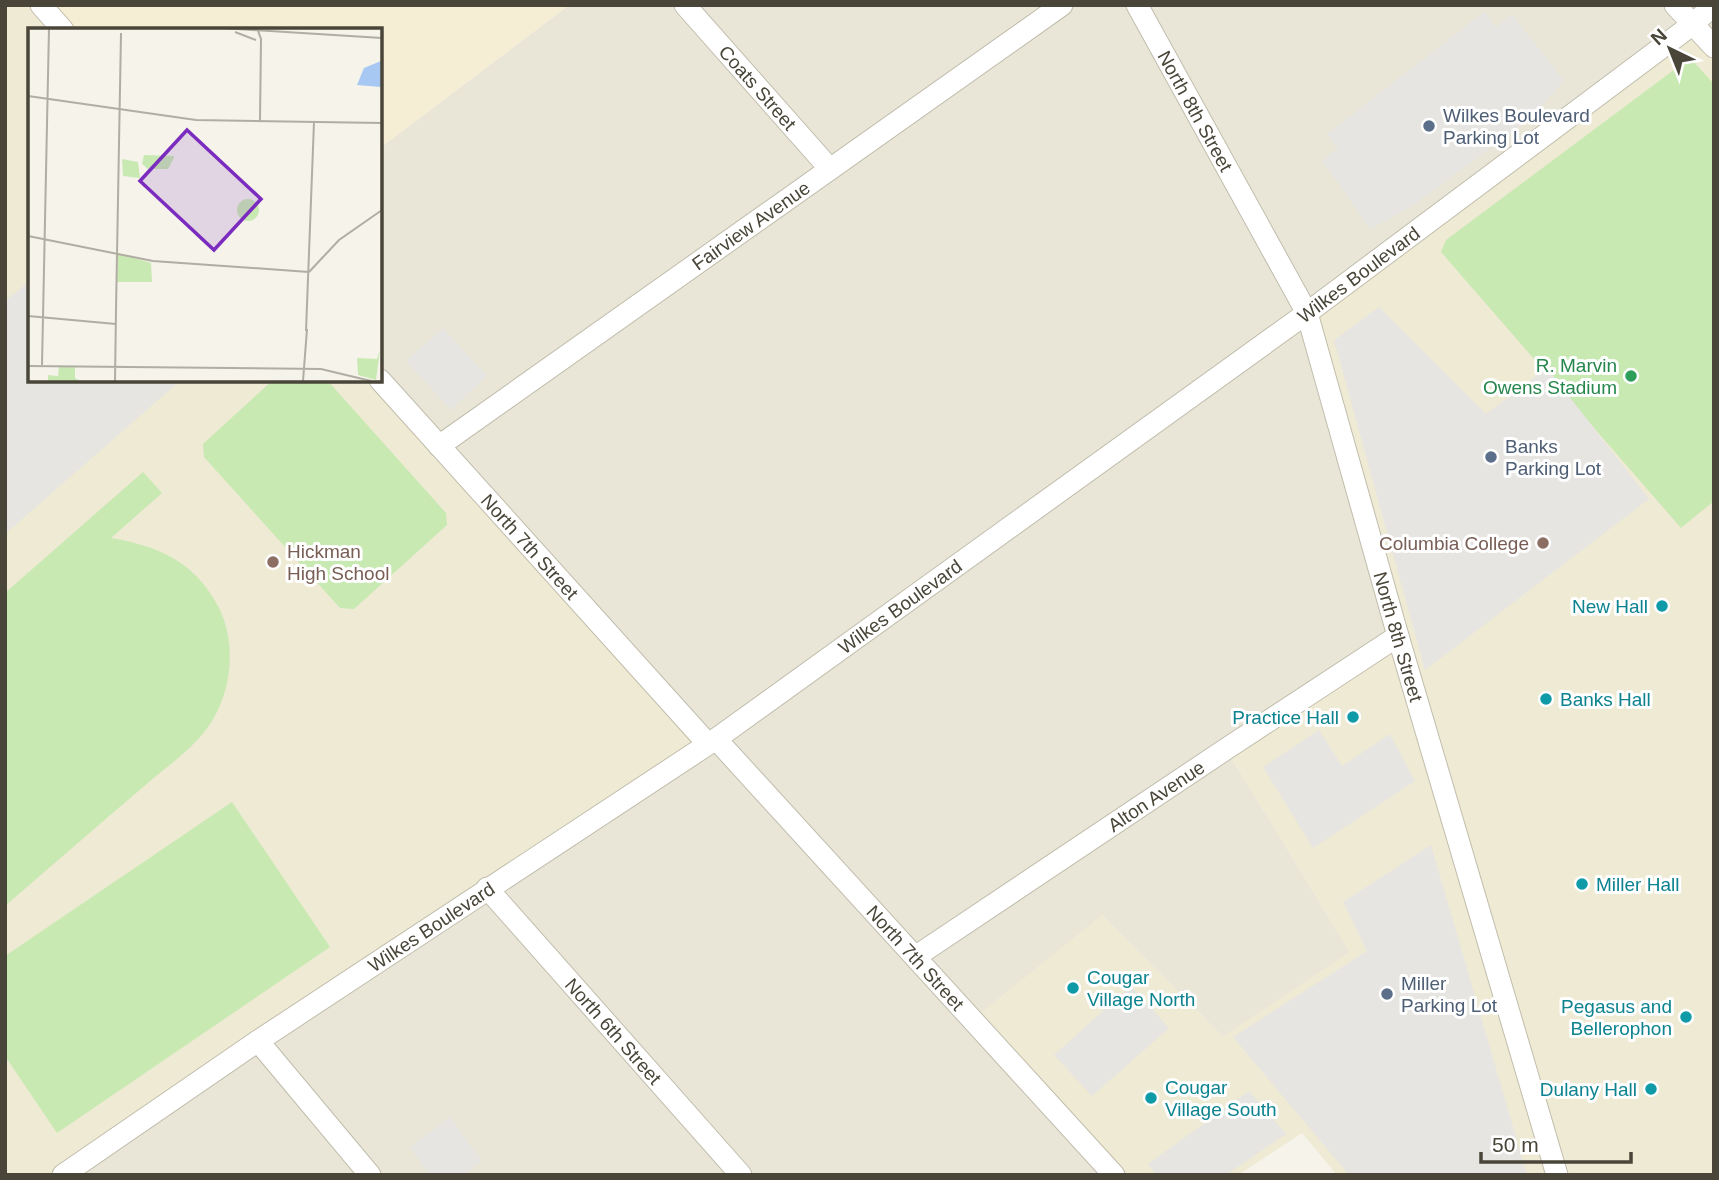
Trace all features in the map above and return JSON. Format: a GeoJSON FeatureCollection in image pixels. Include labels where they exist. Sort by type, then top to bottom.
{"type":"FeatureCollection","features":[{"type":"Feature","properties":{"kind":"street"},"geometry":{"type":"LineString","coordinates":[[41,5],[61,28]]}},
{"type":"Feature","properties":{"kind":"street","name":"Coats Street"},"geometry":{"type":"LineString","coordinates":[[685,5],[830,169]]}},
{"type":"Feature","properties":{"kind":"street","name":"Fairview Avenue"},"geometry":{"type":"LineString","coordinates":[[439,446],[1062,5]]}},
{"type":"Feature","properties":{"kind":"street","name":"North 8th Street"},"geometry":{"type":"LineString","coordinates":[[1136,5],[1307,313],[1398,636],[1557,1175]]}},
{"type":"Feature","properties":{"kind":"street"},"geometry":{"type":"LineString","coordinates":[[1675,5],[1714,47]]}},
{"type":"Feature","properties":{"kind":"street","name":"Wilkes Boulevard"},"geometry":{"type":"LineString","coordinates":[[63,1175],[258,1041],[712,741],[1307,313],[1693,24],[1714,5]]}},
{"type":"Feature","properties":{"kind":"street","name":"North 7th Street"},"geometry":{"type":"LineString","coordinates":[[382,382],[1114,1175]]}},
{"type":"Feature","properties":{"kind":"street","name":"Alton Avenue"},"geometry":{"type":"LineString","coordinates":[[915,957],[1398,636]]}},
{"type":"Feature","properties":{"kind":"street","name":"North 6th Street"},"geometry":{"type":"LineString","coordinates":[[487,888],[741,1175]]}},
{"type":"Feature","properties":{"kind":"street"},"geometry":{"type":"LineString","coordinates":[[258,1041],[370,1175]]}},
{"type":"Feature","properties":{"kind":"shaded area","name":"Hickman High School"},"geometry":{"type":"Polygon","coordinates":[[[5,5],[38,5],[58,28],[28,28],[28,382],[378,382],[704,744],[70,1175],[5,1175],[5,5]]]}},
{"type":"Feature","properties":{"kind":"shaded area"},"geometry":{"type":"Polygon","coordinates":[[[38,5],[569,5],[382,146],[382,28],[58,28],[38,5]]]}},
{"type":"Feature","properties":{"kind":"shaded area"},"geometry":{"type":"Polygon","coordinates":[[[569,5],[1714,5],[1714,47],[1398,636],[1226,749],[1350,952],[1223,1037],[1102,915],[1111,1175],[70,1175],[379,382],[382,382],[382,146],[569,5]]]}},
{"type":"Feature","properties":{"kind":"shaded area","name":"Wilkes Boulevard Parking Lot"},"geometry":{"type":"Polygon","coordinates":[[[1484,12],[1496,27],[1512,14],[1564,81],[1531,118],[1412,206],[1370,229],[1322,160],[1338,148],[1327,134],[1484,12]]]}},
{"type":"Feature","properties":{"kind":"shaded area","name":"Columbia College"},"geometry":{"type":"Polygon","coordinates":[[[1693,24],[1714,47],[1714,1175],[1337,1175],[1302,1133],[1238,1175],[1111,1175],[972,1020],[1102,915],[1223,1037],[1350,952],[1226,749],[1398,636],[1307,313],[1693,24]]]}},
{"type":"Feature","properties":{"kind":"shaded area"},"geometry":{"type":"Polygon","coordinates":[[[28,283],[28,382],[179,382],[5,534],[5,301],[28,283]]]}},
{"type":"Feature","properties":{"kind":"shaded area","name":"Banks Parking Lot"},"geometry":{"type":"Polygon","coordinates":[[[1379,307],[1486,414],[1547,368],[1649,499],[1425,670],[1334,340],[1379,307]]]}},
{"type":"Feature","properties":{"kind":"shaded area"},"geometry":{"type":"Polygon","coordinates":[[[443,328],[487,376],[451,410],[406,361],[443,328]]]}},
{"type":"Feature","properties":{"kind":"shaded area"},"geometry":{"type":"Polygon","coordinates":[[[1319,730],[1342,766],[1390,734],[1415,781],[1313,848],[1263,767],[1319,730]]]}},
{"type":"Feature","properties":{"kind":"shaded area","name":"Miller Parking Lot"},"geometry":{"type":"Polygon","coordinates":[[[1431,845],[1527,1175],[1349,1175],[1233,1037],[1367,951],[1343,902],[1431,845]]]}},
{"type":"Feature","properties":{"kind":"shaded area"},"geometry":{"type":"Polygon","coordinates":[[[1131,986],[1169,1028],[1092,1096],[1054,1055],[1131,986]]]}},
{"type":"Feature","properties":{"kind":"shaded area"},"geometry":{"type":"Polygon","coordinates":[[[1249,1091],[1286,1134],[1226,1175],[1157,1175],[1148,1164],[1249,1091]]]}},
{"type":"Feature","properties":{"kind":"shaded area"},"geometry":{"type":"Polygon","coordinates":[[[450,1117],[482,1161],[463,1175],[430,1175],[410,1147],[450,1117]]]}},
{"type":"Feature","properties":{"kind":"green space","name":"R. Marvin Owens Stadium"},"geometry":{"type":"Polygon","coordinates":[[[1690,58],[1714,84],[1714,501],[1681,528],[1441,252],[1446,240],[1690,58]]]}},
{"type":"Feature","properties":{"kind":"green space"},"geometry":{"type":"Polygon","coordinates":[[[271,382],[329,382],[446,513],[447,525],[354,609],[340,608],[204,457],[203,444],[271,382]]]}},
{"type":"Feature","properties":{"kind":"green space"},"geometry":{"type":"Polygon","coordinates":[[[143,472],[162,493],[111,538],[144,546],[173,558],[186,567],[208,590],[218,606],[228,637],[230,653],[226,687],[214,717],[191,747],[5,906],[5,593],[143,472]]]}},
{"type":"Feature","properties":{"kind":"green space"},"geometry":{"type":"Polygon","coordinates":[[[232,802],[330,947],[57,1133],[5,1056],[5,956],[232,802]]]}},
{"type":"Feature","properties":{"kind":"place","name":"Wilkes Boulevard Parking Lot"},"geometry":{"type":"Point","coordinates":[1429,126]}},
{"type":"Feature","properties":{"kind":"place","name":"R. Marvin Owens Stadium"},"geometry":{"type":"Point","coordinates":[1631,376]}},
{"type":"Feature","properties":{"kind":"place","name":"Banks Parking Lot"},"geometry":{"type":"Point","coordinates":[1491,457]}},
{"type":"Feature","properties":{"kind":"place","name":"Columbia College"},"geometry":{"type":"Point","coordinates":[1543,543]}},
{"type":"Feature","properties":{"kind":"place","name":"Hickman High School"},"geometry":{"type":"Point","coordinates":[273,562]}},
{"type":"Feature","properties":{"kind":"place","name":"New Hall"},"geometry":{"type":"Point","coordinates":[1662,606]}},
{"type":"Feature","properties":{"kind":"place","name":"Banks Hall"},"geometry":{"type":"Point","coordinates":[1546,699]}},
{"type":"Feature","properties":{"kind":"place","name":"Practice Hall"},"geometry":{"type":"Point","coordinates":[1353,717]}},
{"type":"Feature","properties":{"kind":"place","name":"Miller Hall"},"geometry":{"type":"Point","coordinates":[1582,884]}},
{"type":"Feature","properties":{"kind":"place","name":"Cougar Village North"},"geometry":{"type":"Point","coordinates":[1073,988]}},
{"type":"Feature","properties":{"kind":"place","name":"Miller Parking Lot"},"geometry":{"type":"Point","coordinates":[1387,994]}},
{"type":"Feature","properties":{"kind":"place","name":"Pegasus and Bellerophon"},"geometry":{"type":"Point","coordinates":[1686,1017]}},
{"type":"Feature","properties":{"kind":"place","name":"Dulany Hall"},"geometry":{"type":"Point","coordinates":[1651,1089]}},
{"type":"Feature","properties":{"kind":"place","name":"Cougar Village South"},"geometry":{"type":"Point","coordinates":[1151,1098]}}]}
